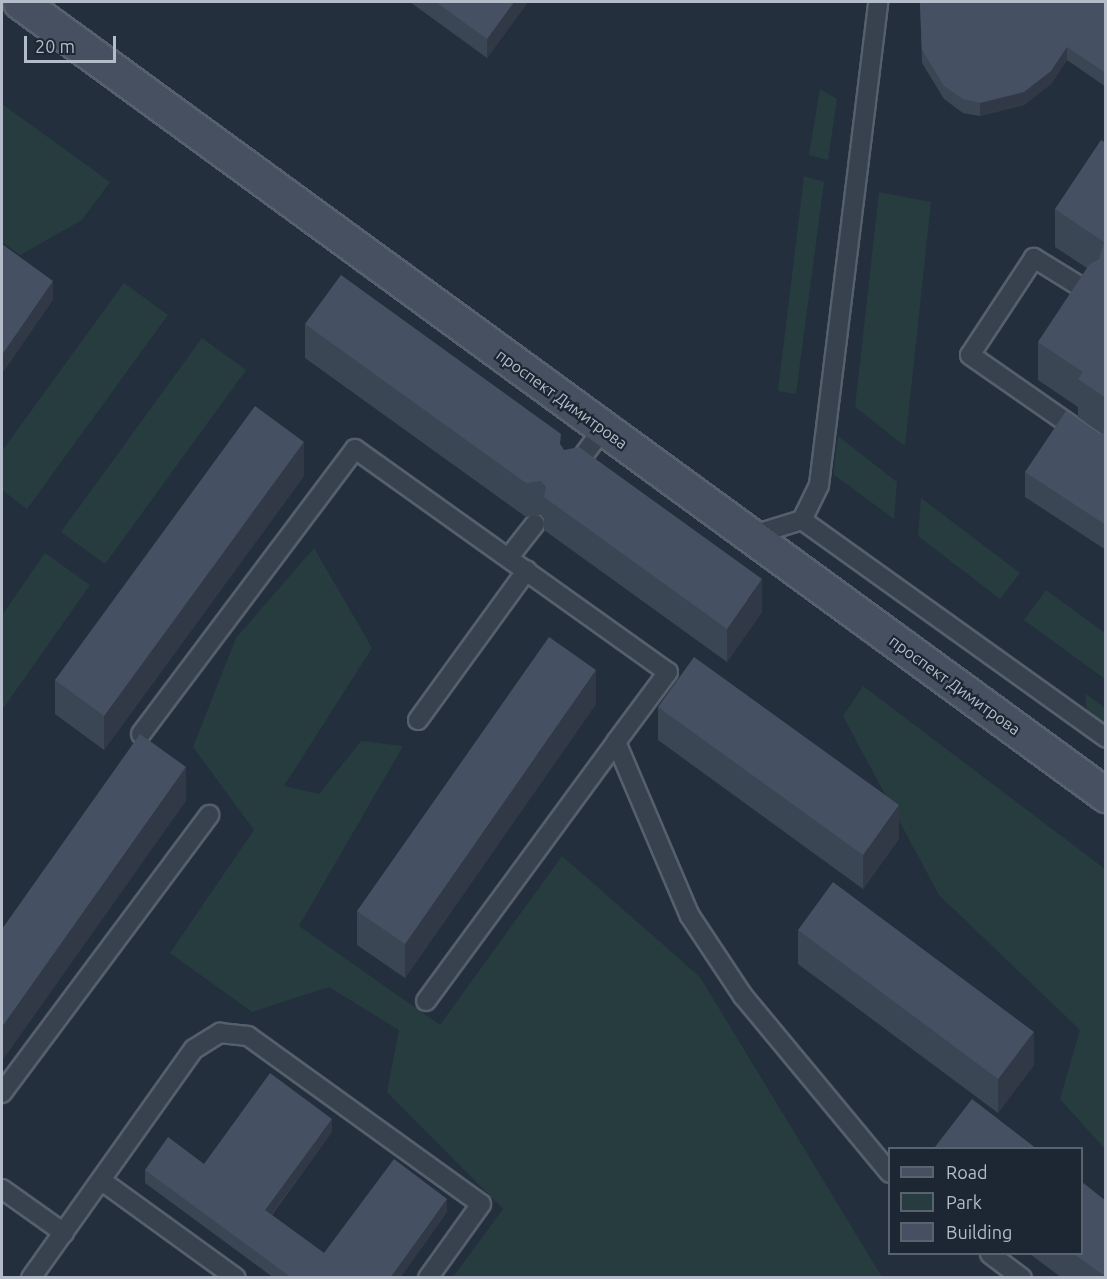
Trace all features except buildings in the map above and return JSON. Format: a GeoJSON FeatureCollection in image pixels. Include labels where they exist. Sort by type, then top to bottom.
{"type":"FeatureCollection","features":[{"type":"Feature","properties":{"kind":"main road","name":"проспект Димитрова"},"geometry":{"type":"LineString","coordinates":[[20,2],[1106,795]]}},
{"type":"Feature","properties":{"kind":"lane"},"geometry":{"type":"LineString","coordinates":[[750,536],[802,520],[819,485],[878,2]]}},
{"type":"Feature","properties":{"kind":"lane"},"geometry":{"type":"LineString","coordinates":[[1089,292],[1034,258],[970,355],[1106,450]]}},
{"type":"Feature","properties":{"kind":"lane"},"geometry":{"type":"LineString","coordinates":[[570,474],[603,429]]}},
{"type":"Feature","properties":{"kind":"lane"},"geometry":{"type":"LineString","coordinates":[[141,734],[355,449],[668,672],[426,1001]]}},
{"type":"Feature","properties":{"kind":"lane"},"geometry":{"type":"LineString","coordinates":[[802,520],[1106,738]]}},
{"type":"Feature","properties":{"kind":"lane"},"geometry":{"type":"LineString","coordinates":[[509,557],[535,524]]}},
{"type":"Feature","properties":{"kind":"lane"},"geometry":{"type":"LineString","coordinates":[[418,720],[527,570]]}},
{"type":"Feature","properties":{"kind":"lane"},"geometry":{"type":"LineString","coordinates":[[616,742],[690,916],[743,996],[888,1171]]}},
{"type":"Feature","properties":{"kind":"lane"},"geometry":{"type":"LineString","coordinates":[[2,1094],[209,815]]}},
{"type":"Feature","properties":{"kind":"lane"},"geometry":{"type":"LineString","coordinates":[[31,1278],[194,1049],[220,1033],[248,1036],[481,1204],[428,1278]]}},
{"type":"Feature","properties":{"kind":"lane"},"geometry":{"type":"LineString","coordinates":[[102,1181],[236,1278]]}},
{"type":"Feature","properties":{"kind":"lane"},"geometry":{"type":"LineString","coordinates":[[2,1189],[64,1233]]}},
{"type":"Feature","properties":{"kind":"lane"},"geometry":{"type":"LineString","coordinates":[[991,1255],[1022,1278]]}},
{"type":"Feature","properties":{"kind":"green space"},"geometry":{"type":"Polygon","coordinates":[[[820,89],[837,99],[828,160],[809,155],[820,89]]]}},
{"type":"Feature","properties":{"kind":"green space"},"geometry":{"type":"Polygon","coordinates":[[[2,104],[110,182],[82,220],[20,255],[2,242],[2,104]]]}},
{"type":"Feature","properties":{"kind":"green space"},"geometry":{"type":"Polygon","coordinates":[[[804,176],[824,182],[796,394],[778,391],[804,176]]]}},
{"type":"Feature","properties":{"kind":"green space"},"geometry":{"type":"Polygon","coordinates":[[[879,192],[931,202],[905,446],[855,407],[879,192]]]}},
{"type":"Feature","properties":{"kind":"green space"},"geometry":{"type":"Polygon","coordinates":[[[124,283],[168,315],[27,509],[2,490],[2,451],[124,283]]]}},
{"type":"Feature","properties":{"kind":"green space"},"geometry":{"type":"Polygon","coordinates":[[[202,338],[246,370],[105,564],[61,532],[202,338]]]}},
{"type":"Feature","properties":{"kind":"green space"},"geometry":{"type":"Polygon","coordinates":[[[838,436],[897,482],[894,519],[833,474],[838,436]]]}},
{"type":"Feature","properties":{"kind":"green space"},"geometry":{"type":"Polygon","coordinates":[[[921,498],[1020,573],[1000,599],[918,536],[921,498]]]}},
{"type":"Feature","properties":{"kind":"green space"},"geometry":{"type":"Polygon","coordinates":[[[314,548],[372,648],[284,786],[319,794],[361,741],[403,746],[299,926],[440,1025],[562,856],[700,977],[882,1277],[453,1277],[503,1209],[387,1092],[399,1030],[329,987],[252,1012],[170,953],[254,830],[193,747],[236,638],[314,548]]]}},
{"type":"Feature","properties":{"kind":"green space"},"geometry":{"type":"Polygon","coordinates":[[[45,553],[90,585],[2,710],[2,615],[45,553]]]}},
{"type":"Feature","properties":{"kind":"green space"},"geometry":{"type":"Polygon","coordinates":[[[1046,590],[1105,633],[1105,679],[1024,620],[1046,590]]]}},
{"type":"Feature","properties":{"kind":"green space"},"geometry":{"type":"Polygon","coordinates":[[[863,686],[1105,869],[1105,1149],[1060,1099],[1080,1030],[939,895],[843,716],[863,686]]]}},
{"type":"Feature","properties":{"kind":"green space"},"geometry":{"type":"Polygon","coordinates":[[[1085,693],[1105,708],[1105,732],[1088,718],[1085,693]]]}}]}
